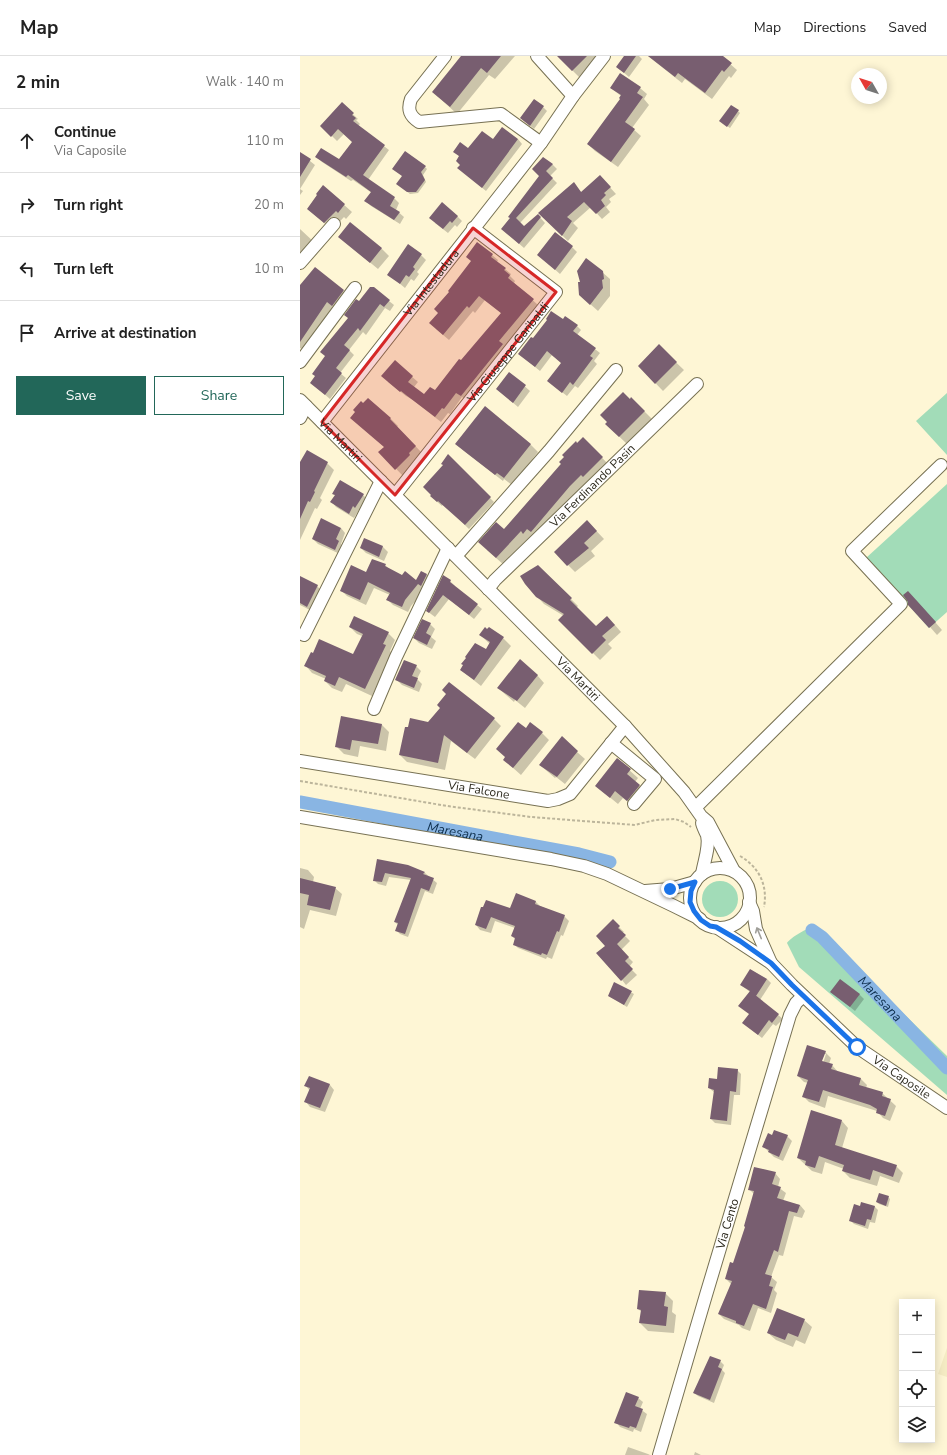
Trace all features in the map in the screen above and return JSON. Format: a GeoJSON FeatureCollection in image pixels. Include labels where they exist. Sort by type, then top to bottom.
{"type":"FeatureCollection","features":[{"type":"Feature","properties":{"kind":"street"},"geometry":{"type":"LineString","coordinates":[[445,56],[411,99],[408,107],[412,117],[419,122],[501,114],[541,143]]}},
{"type":"Feature","properties":{"kind":"street"},"geometry":{"type":"LineString","coordinates":[[537,56],[573,96]]}},
{"type":"Feature","properties":{"kind":"street","name":"Via Intestadura"},"geometry":{"type":"LineString","coordinates":[[322,422],[472,228],[541,143],[573,96],[604,56]]}},
{"type":"Feature","properties":{"kind":"street"},"geometry":{"type":"LineString","coordinates":[[300,263],[334,224]]}},
{"type":"Feature","properties":{"kind":"street","name":"Via Giuseppe Garibaldi"},"geometry":{"type":"LineString","coordinates":[[395,495],[556,292],[472,228]]}},
{"type":"Feature","properties":{"kind":"street"},"geometry":{"type":"LineString","coordinates":[[300,362],[355,288]]}},
{"type":"Feature","properties":{"kind":"street"},"geometry":{"type":"LineString","coordinates":[[374,709],[396,657],[452,552],[549,451],[616,370]]}},
{"type":"Feature","properties":{"kind":"street","name":"Via Ferdinando Pasin"},"geometry":{"type":"LineString","coordinates":[[488,589],[495,580],[697,384]]}},
{"type":"Feature","properties":{"kind":"street"},"geometry":{"type":"LineString","coordinates":[[300,418],[303,403]]}},
{"type":"Feature","properties":{"kind":"street","name":"Via Martiri"},"geometry":{"type":"LineString","coordinates":[[303,403],[625,726],[708,822],[734,871]]}},
{"type":"Feature","properties":{"kind":"street"},"geometry":{"type":"LineString","coordinates":[[698,811],[901,604],[852,551],[941,465]]}},
{"type":"Feature","properties":{"kind":"street"},"geometry":{"type":"LineString","coordinates":[[304,635],[381,481]]}},
{"type":"Feature","properties":{"kind":"street","name":"Via Falcone"},"geometry":{"type":"LineString","coordinates":[[300,761],[548,801],[570,794],[625,726]]}},
{"type":"Feature","properties":{"kind":"street"},"geometry":{"type":"LineString","coordinates":[[611,744],[654,779],[634,804]]}},
{"type":"Feature","properties":{"kind":"street","name":"Via Martiri"},"geometry":{"type":"LineString","coordinates":[[698,811],[706,834],[708,850],[698,878]]}},
{"type":"Feature","properties":{"kind":"street"},"geometry":{"type":"LineString","coordinates":[[300,817],[551,859],[584,866],[607,874],[700,919],[707,924],[716,927],[725,927],[737,922],[745,914],[750,902],[750,893],[746,883],[740,875],[726,868],[709,870],[698,878],[670,889],[643,891]]}},
{"type":"Feature","properties":{"kind":"street"},"geometry":{"type":"LineString","coordinates":[[698,878],[691,891],[690,902],[700,919]]}},
{"type":"Feature","properties":{"kind":"street","name":"Via Caposile"},"geometry":{"type":"LineString","coordinates":[[750,902],[756,929],[771,963]]}},
{"type":"Feature","properties":{"kind":"street","name":"Via Caposile"},"geometry":{"type":"LineString","coordinates":[[716,927],[771,963],[803,996],[857,1047],[947,1108]]}},
{"type":"Feature","properties":{"kind":"street","name":"Via Cento"},"geometry":{"type":"LineString","coordinates":[[660,1455],[790,1014],[803,996]]}},
{"type":"Feature","properties":{"kind":"path"},"geometry":{"type":"LineString","coordinates":[[300,781],[447,806],[531,816],[635,825],[655,820],[675,820],[684,822],[697,832],[704,829]]}},
{"type":"Feature","properties":{"kind":"highlighted area"},"geometry":{"type":"Polygon","coordinates":[[[473,228],[556,292],[395,495],[322,422],[473,228]]]}},
{"type":"Feature","properties":{"kind":"shaded area"},"geometry":{"type":"Polygon","coordinates":[[[947,1348],[947,1377],[938,1374],[947,1348]]]}},
{"type":"Feature","properties":{"kind":"green space"},"geometry":{"type":"Polygon","coordinates":[[[947,393],[947,455],[916,421],[947,393]]]}},
{"type":"Feature","properties":{"kind":"green space"},"geometry":{"type":"Polygon","coordinates":[[[947,484],[947,612],[929,628],[866,558],[947,484]]]}},
{"type":"Feature","properties":{"kind":"green space"},"geometry":{"type":"Polygon","coordinates":[[[720,881],[730,884],[735,889],[738,899],[735,909],[730,914],[720,917],[710,914],[705,909],[702,899],[705,889],[710,884],[720,881]]]}},
{"type":"Feature","properties":{"kind":"green space"},"geometry":{"type":"Polygon","coordinates":[[[814,927],[947,1056],[947,1095],[799,967],[787,943],[799,933],[814,927]]]}},
{"type":"Feature","properties":{"kind":"building"},"geometry":{"type":"Polygon","coordinates":[[[461,56],[501,56],[487,73],[481,68],[450,107],[432,92],[461,56]]]}},
{"type":"Feature","properties":{"kind":"building"},"geometry":{"type":"Polygon","coordinates":[[[557,56],[587,56],[572,71],[557,56]]]}},
{"type":"Feature","properties":{"kind":"building"},"geometry":{"type":"Polygon","coordinates":[[[624,56],[636,56],[624,73],[616,67],[624,56]]]}},
{"type":"Feature","properties":{"kind":"building"},"geometry":{"type":"Polygon","coordinates":[[[648,56],[723,56],[732,63],[724,72],[722,70],[705,93],[678,73],[675,77],[648,56]]]}},
{"type":"Feature","properties":{"kind":"building"},"geometry":{"type":"Polygon","coordinates":[[[620,73],[641,87],[637,93],[643,97],[625,122],[635,129],[611,162],[587,144],[620,99],[619,98],[621,95],[610,88],[620,73]]]}},
{"type":"Feature","properties":{"kind":"building"},"geometry":{"type":"Polygon","coordinates":[[[534,99],[544,106],[530,126],[520,118],[534,99]]]}},
{"type":"Feature","properties":{"kind":"building"},"geometry":{"type":"Polygon","coordinates":[[[342,102],[354,113],[352,115],[356,118],[353,121],[385,145],[363,175],[395,197],[390,206],[400,212],[394,220],[364,201],[371,192],[348,175],[346,177],[315,157],[321,148],[339,159],[352,142],[338,129],[331,137],[320,126],[342,102]]]}},
{"type":"Feature","properties":{"kind":"building"},"geometry":{"type":"Polygon","coordinates":[[[731,105],[739,110],[727,127],[719,121],[731,105]]]}},
{"type":"Feature","properties":{"kind":"building"},"geometry":{"type":"Polygon","coordinates":[[[502,127],[518,139],[482,188],[457,168],[460,165],[456,161],[459,156],[453,152],[460,142],[468,148],[482,131],[493,139],[502,127]]]}},
{"type":"Feature","properties":{"kind":"building"},"geometry":{"type":"Polygon","coordinates":[[[405,151],[426,166],[421,172],[425,180],[416,192],[407,192],[396,184],[402,176],[392,169],[405,151]]]}},
{"type":"Feature","properties":{"kind":"building"},"geometry":{"type":"Polygon","coordinates":[[[300,152],[311,159],[300,177],[300,152]]]}},
{"type":"Feature","properties":{"kind":"building"},"geometry":{"type":"Polygon","coordinates":[[[543,157],[553,164],[546,171],[553,178],[516,218],[524,226],[538,214],[541,217],[519,244],[501,229],[510,218],[508,217],[539,176],[532,169],[543,157]]]}},
{"type":"Feature","properties":{"kind":"building"},"geometry":{"type":"Polygon","coordinates":[[[600,175],[611,187],[604,193],[606,195],[601,200],[605,206],[596,214],[584,202],[567,217],[572,221],[562,236],[538,213],[574,182],[581,192],[600,175]]]}},
{"type":"Feature","properties":{"kind":"building"},"geometry":{"type":"Polygon","coordinates":[[[323,185],[345,204],[338,213],[336,211],[324,223],[307,209],[323,185]]]}},
{"type":"Feature","properties":{"kind":"building"},"geometry":{"type":"Polygon","coordinates":[[[442,202],[458,216],[452,223],[450,221],[443,229],[429,218],[442,202]]]}},
{"type":"Feature","properties":{"kind":"building"},"geometry":{"type":"Polygon","coordinates":[[[350,222],[382,248],[370,263],[338,237],[350,222]]]}},
{"type":"Feature","properties":{"kind":"building"},"geometry":{"type":"Polygon","coordinates":[[[555,232],[573,246],[555,270],[537,255],[555,232]]]}},
{"type":"Feature","properties":{"kind":"building"},"geometry":{"type":"Polygon","coordinates":[[[477,242],[493,254],[491,257],[506,268],[504,270],[510,275],[508,278],[534,299],[499,341],[503,344],[461,396],[456,393],[444,409],[442,408],[435,417],[401,391],[400,392],[381,376],[395,360],[413,376],[408,382],[424,394],[430,387],[435,390],[459,359],[461,360],[501,313],[479,296],[469,308],[467,306],[443,335],[429,323],[438,313],[434,309],[449,292],[448,291],[471,261],[466,257],[477,242]]]}},
{"type":"Feature","properties":{"kind":"building"},"geometry":{"type":"Polygon","coordinates":[[[408,244],[422,254],[413,267],[415,269],[409,277],[406,275],[400,284],[387,275],[408,244]]]}},
{"type":"Feature","properties":{"kind":"building"},"geometry":{"type":"Polygon","coordinates":[[[586,258],[603,271],[604,279],[602,280],[603,288],[590,305],[579,295],[578,282],[580,282],[577,271],[586,258]]]}},
{"type":"Feature","properties":{"kind":"building"},"geometry":{"type":"Polygon","coordinates":[[[315,267],[344,290],[332,306],[327,302],[300,342],[300,285],[315,267]]]}},
{"type":"Feature","properties":{"kind":"building"},"geometry":{"type":"Polygon","coordinates":[[[370,287],[374,287],[390,300],[384,307],[380,304],[360,331],[358,328],[344,345],[350,350],[336,368],[342,373],[325,395],[310,383],[315,376],[312,374],[325,356],[320,352],[348,318],[344,315],[356,299],[359,301],[370,287]]]}},
{"type":"Feature","properties":{"kind":"building"},"geometry":{"type":"Polygon","coordinates":[[[551,311],[563,319],[565,316],[578,325],[573,331],[596,348],[590,356],[593,358],[573,385],[570,382],[562,393],[547,381],[561,363],[547,351],[535,367],[518,354],[547,320],[546,319],[551,311]]]}},
{"type":"Feature","properties":{"kind":"building"},"geometry":{"type":"Polygon","coordinates":[[[659,344],[677,362],[655,384],[638,366],[659,344]]]}},
{"type":"Feature","properties":{"kind":"building"},"geometry":{"type":"Polygon","coordinates":[[[509,372],[526,385],[513,403],[496,389],[509,372]]]}},
{"type":"Feature","properties":{"kind":"building"},"geometry":{"type":"Polygon","coordinates":[[[623,392],[630,399],[631,397],[645,411],[619,437],[605,424],[607,422],[600,415],[623,392]]]}},
{"type":"Feature","properties":{"kind":"building"},"geometry":{"type":"Polygon","coordinates":[[[368,398],[391,418],[390,419],[416,446],[409,453],[410,455],[395,470],[378,452],[384,447],[350,418],[355,412],[353,410],[361,401],[363,403],[368,398]]]}},
{"type":"Feature","properties":{"kind":"building"},"geometry":{"type":"Polygon","coordinates":[[[485,406],[531,444],[504,478],[497,473],[495,475],[455,444],[485,406]]]}},
{"type":"Feature","properties":{"kind":"building"},"geometry":{"type":"Polygon","coordinates":[[[583,437],[603,457],[583,477],[581,475],[570,486],[531,532],[527,529],[523,534],[521,531],[496,558],[478,542],[496,522],[504,529],[561,464],[559,462],[564,457],[562,455],[576,441],[577,443],[583,437]]]}},
{"type":"Feature","properties":{"kind":"building"},"geometry":{"type":"Polygon","coordinates":[[[307,450],[328,462],[314,491],[315,492],[310,502],[308,501],[300,519],[300,462],[307,450]]]}},
{"type":"Feature","properties":{"kind":"building"},"geometry":{"type":"Polygon","coordinates":[[[448,454],[491,497],[465,525],[438,501],[437,502],[430,496],[431,495],[423,487],[443,465],[441,464],[448,454]]]}},
{"type":"Feature","properties":{"kind":"building"},"geometry":{"type":"Polygon","coordinates":[[[340,480],[364,494],[355,508],[353,506],[349,514],[330,502],[335,495],[332,494],[340,480]]]}},
{"type":"Feature","properties":{"kind":"building"},"geometry":{"type":"Polygon","coordinates":[[[321,518],[341,528],[336,539],[339,541],[335,550],[312,539],[321,518]]]}},
{"type":"Feature","properties":{"kind":"building"},"geometry":{"type":"Polygon","coordinates":[[[587,520],[597,531],[584,543],[589,548],[567,566],[554,552],[587,520]]]}},
{"type":"Feature","properties":{"kind":"building"},"geometry":{"type":"Polygon","coordinates":[[[364,538],[383,546],[379,557],[360,548],[364,538]]]}},
{"type":"Feature","properties":{"kind":"building"},"geometry":{"type":"Polygon","coordinates":[[[372,559],[386,564],[385,566],[402,575],[405,571],[416,580],[421,571],[427,574],[421,586],[418,584],[405,600],[402,607],[386,600],[390,593],[368,582],[360,600],[340,591],[351,565],[366,572],[372,559]]]}},
{"type":"Feature","properties":{"kind":"building"},"geometry":{"type":"Polygon","coordinates":[[[538,565],[572,598],[570,600],[596,626],[607,616],[615,625],[602,636],[606,640],[592,654],[558,620],[564,614],[536,597],[520,576],[538,565]]]}},
{"type":"Feature","properties":{"kind":"building"},"geometry":{"type":"Polygon","coordinates":[[[443,575],[451,580],[450,582],[478,604],[469,615],[443,595],[429,613],[426,611],[443,575]]]}},
{"type":"Feature","properties":{"kind":"building"},"geometry":{"type":"Polygon","coordinates":[[[300,576],[318,585],[307,607],[300,603],[300,576]]]}},
{"type":"Feature","properties":{"kind":"building"},"geometry":{"type":"Polygon","coordinates":[[[908,591],[936,622],[929,628],[908,605],[908,602],[903,595],[908,591]]]}},
{"type":"Feature","properties":{"kind":"building"},"geometry":{"type":"Polygon","coordinates":[[[354,616],[389,632],[383,644],[386,645],[365,689],[339,677],[335,686],[324,681],[326,676],[304,666],[311,652],[313,653],[319,639],[353,654],[363,634],[349,627],[354,616]]]}},
{"type":"Feature","properties":{"kind":"building"},"geometry":{"type":"Polygon","coordinates":[[[422,619],[431,623],[426,633],[431,636],[427,645],[413,638],[422,619]]]}},
{"type":"Feature","properties":{"kind":"building"},"geometry":{"type":"Polygon","coordinates":[[[485,627],[487,629],[489,627],[504,637],[474,680],[460,670],[463,665],[461,664],[475,643],[486,649],[490,642],[479,635],[485,627]]]}},
{"type":"Feature","properties":{"kind":"building"},"geometry":{"type":"Polygon","coordinates":[[[520,659],[538,675],[517,701],[497,688],[520,659]]]}},
{"type":"Feature","properties":{"kind":"building"},"geometry":{"type":"Polygon","coordinates":[[[404,660],[417,665],[412,676],[418,678],[414,688],[395,680],[404,660]]]}},
{"type":"Feature","properties":{"kind":"building"},"geometry":{"type":"Polygon","coordinates":[[[449,682],[495,718],[467,753],[444,735],[438,763],[399,755],[405,727],[408,727],[410,718],[428,722],[440,708],[437,705],[446,694],[442,690],[449,682]]]}},
{"type":"Feature","properties":{"kind":"building"},"geometry":{"type":"Polygon","coordinates":[[[341,716],[382,724],[378,744],[352,740],[350,750],[335,747],[341,716]]]}},
{"type":"Feature","properties":{"kind":"building"},"geometry":{"type":"Polygon","coordinates":[[[518,722],[526,728],[530,722],[543,732],[513,768],[503,760],[505,757],[496,749],[518,722]]]}},
{"type":"Feature","properties":{"kind":"building"},"geometry":{"type":"Polygon","coordinates":[[[562,736],[578,751],[557,777],[539,765],[562,736]]]}},
{"type":"Feature","properties":{"kind":"building"},"geometry":{"type":"Polygon","coordinates":[[[617,758],[631,769],[627,774],[640,785],[627,801],[615,791],[610,798],[595,786],[617,758]]]}},
{"type":"Feature","properties":{"kind":"building"},"geometry":{"type":"Polygon","coordinates":[[[377,859],[408,865],[425,872],[423,874],[434,878],[429,891],[421,888],[405,934],[395,931],[398,923],[394,922],[411,878],[385,873],[382,882],[373,881],[377,859]]]}},
{"type":"Feature","properties":{"kind":"building"},"geometry":{"type":"Polygon","coordinates":[[[300,878],[336,887],[330,910],[307,905],[309,895],[300,893],[300,878]]]}},
{"type":"Feature","properties":{"kind":"building"},"geometry":{"type":"Polygon","coordinates":[[[516,893],[536,901],[535,904],[565,915],[559,932],[557,931],[547,955],[542,953],[541,955],[513,945],[515,938],[511,936],[515,926],[491,917],[486,929],[475,925],[481,907],[483,907],[486,900],[510,908],[516,893]]]}},
{"type":"Feature","properties":{"kind":"building"},"geometry":{"type":"Polygon","coordinates":[[[613,919],[620,926],[618,928],[626,935],[617,944],[629,957],[625,961],[633,969],[621,981],[596,953],[605,946],[596,936],[613,919]]]}},
{"type":"Feature","properties":{"kind":"building"},"geometry":{"type":"Polygon","coordinates":[[[750,969],[767,979],[756,996],[779,1014],[772,1023],[769,1020],[758,1035],[742,1023],[749,1014],[738,1006],[750,991],[740,985],[750,969]]]}},
{"type":"Feature","properties":{"kind":"building"},"geometry":{"type":"Polygon","coordinates":[[[840,979],[860,994],[850,1007],[830,992],[840,979]]]}},
{"type":"Feature","properties":{"kind":"building"},"geometry":{"type":"Polygon","coordinates":[[[614,982],[632,991],[624,1005],[608,996],[614,982]]]}},
{"type":"Feature","properties":{"kind":"building"},"geometry":{"type":"Polygon","coordinates":[[[807,1045],[826,1051],[822,1061],[833,1064],[831,1069],[861,1078],[859,1085],[883,1092],[882,1096],[891,1099],[885,1116],[876,1113],[877,1109],[870,1105],[823,1090],[819,1102],[802,1097],[808,1080],[797,1076],[807,1045]]]}},
{"type":"Feature","properties":{"kind":"building"},"geometry":{"type":"Polygon","coordinates":[[[718,1067],[738,1069],[736,1092],[730,1091],[727,1121],[710,1119],[714,1090],[708,1088],[709,1078],[717,1079],[718,1067]]]}},
{"type":"Feature","properties":{"kind":"building"},"geometry":{"type":"Polygon","coordinates":[[[309,1076],[330,1084],[320,1108],[304,1102],[310,1088],[304,1086],[309,1076]]]}},
{"type":"Feature","properties":{"kind":"building"},"geometry":{"type":"Polygon","coordinates":[[[811,1110],[842,1120],[835,1145],[897,1165],[893,1177],[873,1170],[870,1180],[842,1171],[844,1165],[819,1156],[815,1168],[805,1165],[806,1161],[797,1158],[811,1110]]]}},
{"type":"Feature","properties":{"kind":"building"},"geometry":{"type":"Polygon","coordinates":[[[774,1130],[788,1135],[779,1157],[768,1152],[769,1150],[762,1147],[768,1133],[772,1135],[774,1130]]]}},
{"type":"Feature","properties":{"kind":"building"},"geometry":{"type":"Polygon","coordinates":[[[754,1167],[776,1172],[772,1184],[781,1187],[777,1198],[800,1205],[797,1213],[789,1211],[778,1252],[774,1250],[765,1274],[772,1276],[769,1286],[773,1287],[766,1309],[753,1304],[744,1326],[718,1314],[732,1281],[725,1279],[730,1262],[733,1263],[745,1227],[744,1226],[754,1191],[748,1190],[754,1167]]]}},
{"type":"Feature","properties":{"kind":"building"},"geometry":{"type":"Polygon","coordinates":[[[879,1193],[889,1196],[886,1206],[876,1202],[879,1193]]]}},
{"type":"Feature","properties":{"kind":"building"},"geometry":{"type":"Polygon","coordinates":[[[861,1202],[875,1206],[871,1220],[867,1219],[865,1226],[849,1221],[854,1204],[860,1206],[861,1202]]]}},
{"type":"Feature","properties":{"kind":"building"},"geometry":{"type":"Polygon","coordinates":[[[639,1290],[666,1292],[664,1306],[668,1307],[666,1326],[639,1323],[641,1310],[637,1309],[639,1290]]]}},
{"type":"Feature","properties":{"kind":"building"},"geometry":{"type":"Polygon","coordinates":[[[777,1308],[805,1319],[798,1337],[788,1333],[785,1340],[767,1333],[777,1308]]]}},
{"type":"Feature","properties":{"kind":"building"},"geometry":{"type":"Polygon","coordinates":[[[710,1356],[721,1360],[718,1367],[722,1369],[710,1400],[693,1393],[710,1356]]]}},
{"type":"Feature","properties":{"kind":"building"},"geometry":{"type":"Polygon","coordinates":[[[626,1392],[639,1397],[635,1406],[643,1409],[636,1428],[630,1426],[629,1428],[614,1423],[626,1392]]]}},
{"type":"Feature","properties":{"kind":"waterway","name":"Maresana"},"geometry":{"type":"LineString","coordinates":[[300,802],[579,854],[610,862]]}},
{"type":"Feature","properties":{"kind":"waterway","name":"Maresana"},"geometry":{"type":"LineString","coordinates":[[812,930],[822,937],[947,1068]]}},
{"type":"Feature","properties":{"kind":"route"},"geometry":{"type":"LineString","coordinates":[[670,889],[695,882],[690,894],[690,902],[696,915],[704,923],[716,927],[740,941],[771,963],[857,1047]]}}]}
